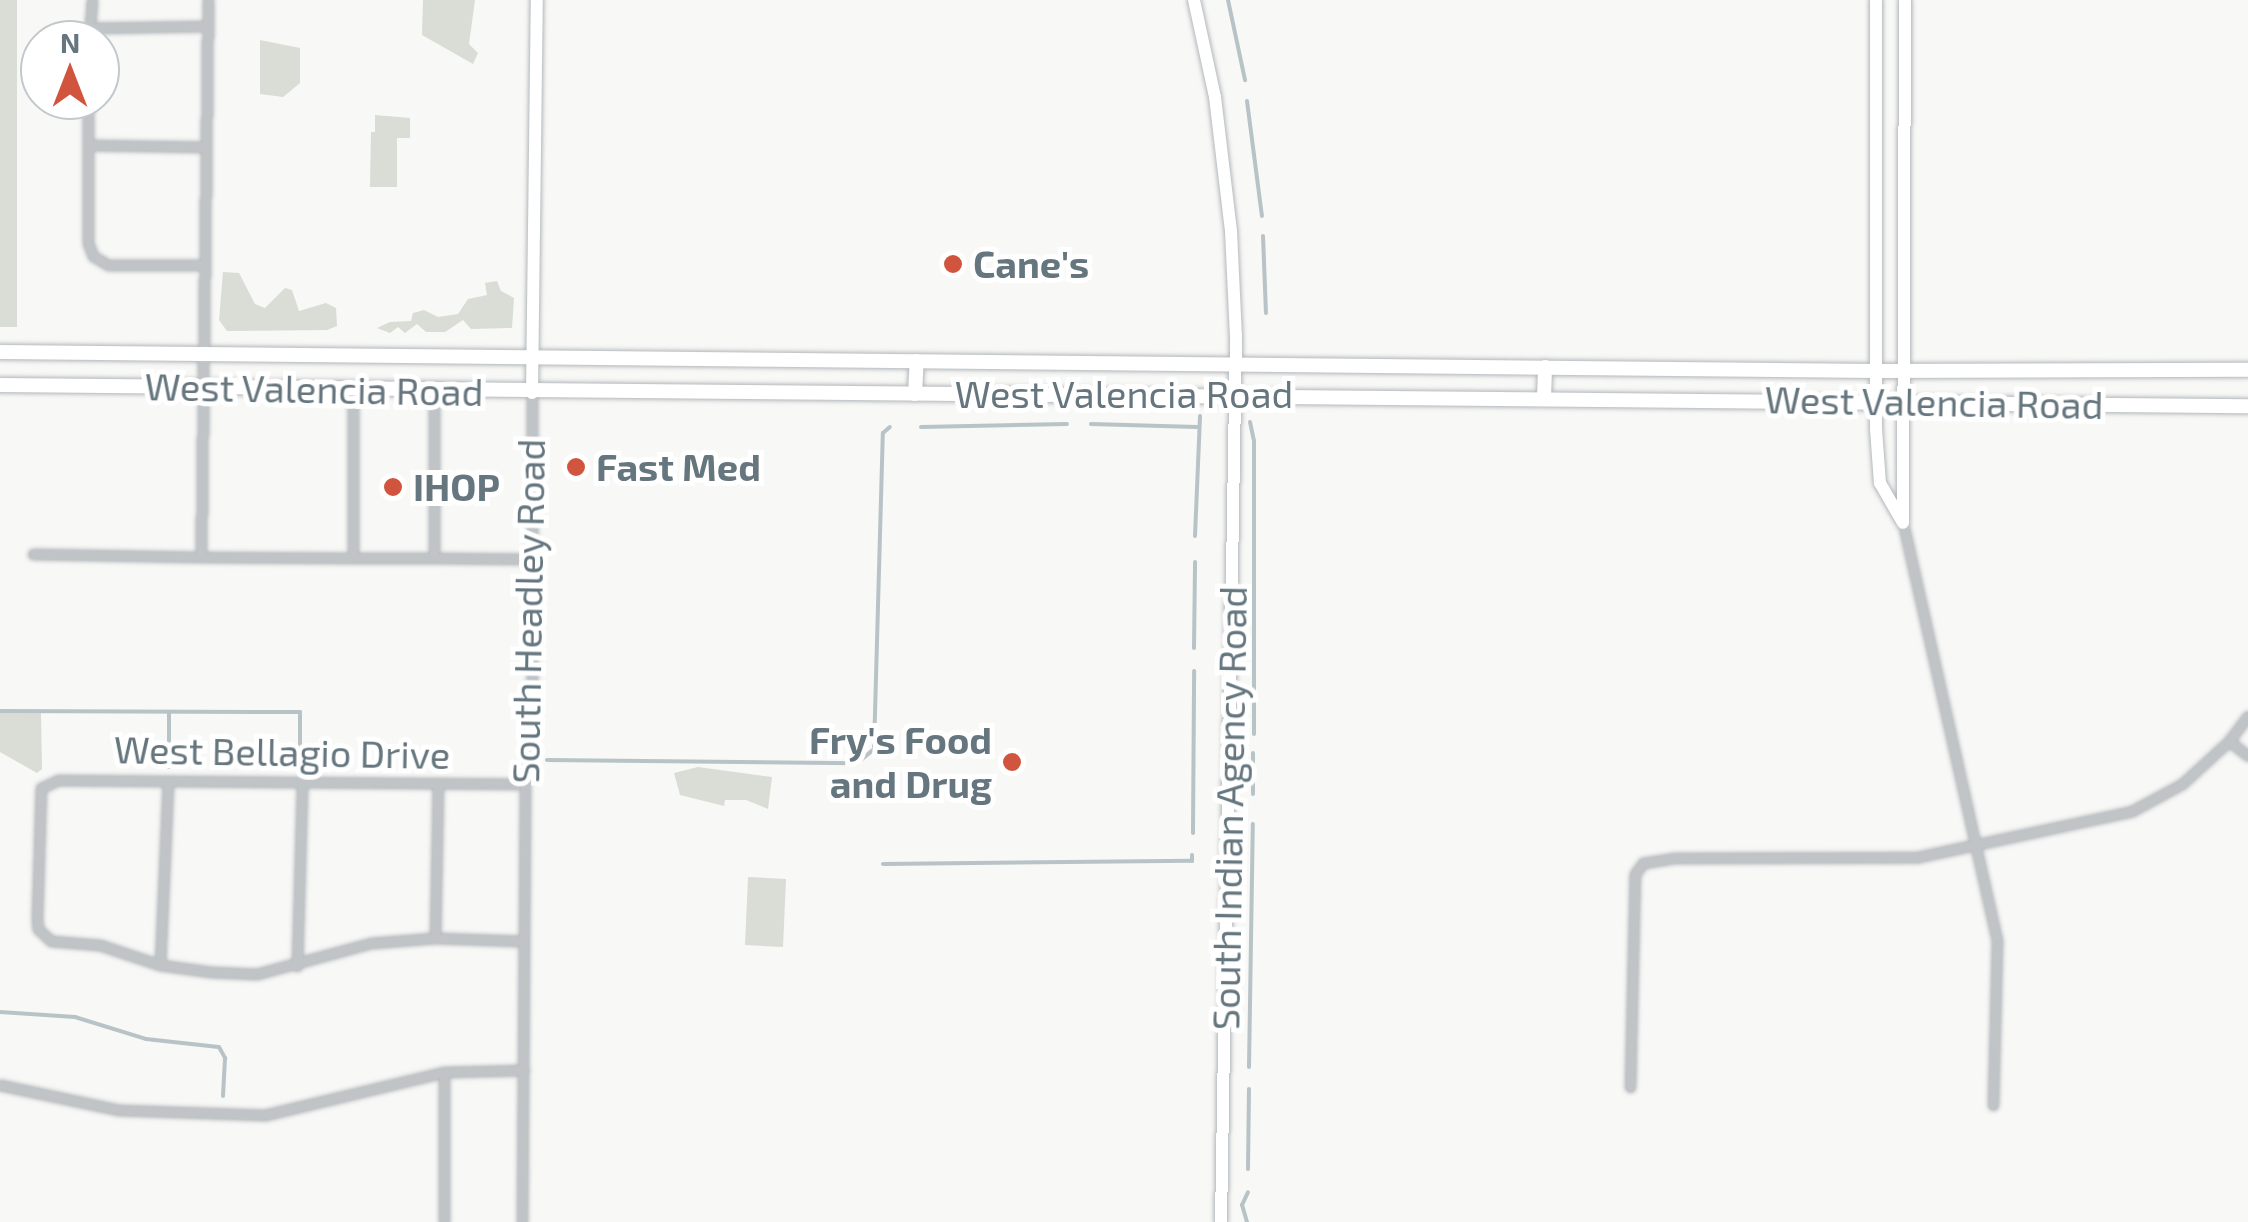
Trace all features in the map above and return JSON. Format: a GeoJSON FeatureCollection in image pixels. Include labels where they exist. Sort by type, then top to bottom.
{"type":"FeatureCollection","features":[{"type":"Feature","properties":{"kind":"main road","name":"West Valencia Road"},"geometry":{"type":"LineString","coordinates":[[0,352],[1905,371],[2248,370]]}},
{"type":"Feature","properties":{"kind":"main road"},"geometry":{"type":"LineString","coordinates":[[915,394],[917,361]]}},
{"type":"Feature","properties":{"kind":"main road"},"geometry":{"type":"LineString","coordinates":[[1544,398],[1545,367]]}},
{"type":"Feature","properties":{"kind":"main road","name":"West Valencia Road"},"geometry":{"type":"LineString","coordinates":[[0,385],[532,393],[1234,394],[2248,406]]}},
{"type":"Feature","properties":{"kind":"street"},"geometry":{"type":"LineString","coordinates":[[201,557],[208,0]]}},
{"type":"Feature","properties":{"kind":"street","name":"South Headley Road"},"geometry":{"type":"LineString","coordinates":[[522,1222],[525,784],[532,684],[537,0]]}},
{"type":"Feature","properties":{"kind":"street","name":"South Indian Agency Road"},"geometry":{"type":"LineString","coordinates":[[1194,0],[1215,96],[1231,231],[1234,363],[1221,1222]]}},
{"type":"Feature","properties":{"kind":"street"},"geometry":{"type":"LineString","coordinates":[[1876,0],[1876,402],[1880,483],[1903,523]]}},
{"type":"Feature","properties":{"kind":"street"},"geometry":{"type":"LineString","coordinates":[[1905,0],[1903,523],[1997,941],[1993,1104]]}},
{"type":"Feature","properties":{"kind":"street"},"geometry":{"type":"LineString","coordinates":[[120,27],[208,26]]}},
{"type":"Feature","properties":{"kind":"street"},"geometry":{"type":"LineString","coordinates":[[88,120],[91,260],[104,265],[203,265]]}},
{"type":"Feature","properties":{"kind":"street"},"geometry":{"type":"LineString","coordinates":[[89,144],[206,147]]}},
{"type":"Feature","properties":{"kind":"street"},"geometry":{"type":"LineString","coordinates":[[353,390],[353,558]]}},
{"type":"Feature","properties":{"kind":"street"},"geometry":{"type":"LineString","coordinates":[[434,391],[434,558]]}},
{"type":"Feature","properties":{"kind":"street"},"geometry":{"type":"LineString","coordinates":[[33,554],[533,559]]}},
{"type":"Feature","properties":{"kind":"street"},"geometry":{"type":"LineString","coordinates":[[1630,1087],[1635,874],[1652,858],[1918,857],[2132,811],[2182,784],[2230,741],[2248,716]]}},
{"type":"Feature","properties":{"kind":"street"},"geometry":{"type":"LineString","coordinates":[[2230,741],[2248,756]]}},
{"type":"Feature","properties":{"kind":"street","name":"West Bellagio Drive"},"geometry":{"type":"LineString","coordinates":[[160,965],[100,945],[44,936],[37,920],[41,788],[58,780],[525,784]]}},
{"type":"Feature","properties":{"kind":"street"},"geometry":{"type":"LineString","coordinates":[[168,781],[160,965],[258,974],[372,943],[434,938],[523,941]]}},
{"type":"Feature","properties":{"kind":"street"},"geometry":{"type":"LineString","coordinates":[[297,966],[302,782]]}},
{"type":"Feature","properties":{"kind":"street"},"geometry":{"type":"LineString","coordinates":[[434,938],[438,783]]}},
{"type":"Feature","properties":{"kind":"street"},"geometry":{"type":"LineString","coordinates":[[0,1085],[120,1110],[265,1115],[444,1072],[524,1070]]}},
{"type":"Feature","properties":{"kind":"street"},"geometry":{"type":"LineString","coordinates":[[444,1072],[444,1222]]}},
{"type":"Feature","properties":{"kind":"shaded area"},"geometry":{"type":"Polygon","coordinates":[[[0,0],[17,0],[17,327],[0,327],[0,0]]]}},
{"type":"Feature","properties":{"kind":"shaded area"},"geometry":{"type":"Polygon","coordinates":[[[423,0],[475,0],[469,44],[478,53],[473,64],[422,35],[423,0]]]}},
{"type":"Feature","properties":{"kind":"shaded area"},"geometry":{"type":"Polygon","coordinates":[[[260,40],[300,48],[300,83],[283,97],[260,94],[260,40]]]}},
{"type":"Feature","properties":{"kind":"shaded area"},"geometry":{"type":"Polygon","coordinates":[[[375,115],[410,118],[410,138],[397,138],[397,187],[370,187],[375,115]]]}},
{"type":"Feature","properties":{"kind":"shaded area"},"geometry":{"type":"Polygon","coordinates":[[[223,272],[239,273],[255,304],[265,308],[285,288],[292,290],[299,311],[326,303],[336,308],[337,326],[327,330],[227,331],[219,320],[223,272]]]}},
{"type":"Feature","properties":{"kind":"shaded area"},"geometry":{"type":"Polygon","coordinates":[[[497,281],[501,291],[514,298],[512,328],[471,329],[463,320],[445,332],[426,332],[417,324],[405,333],[398,327],[390,333],[377,328],[390,322],[411,321],[413,313],[424,310],[438,317],[458,314],[468,299],[487,295],[485,283],[497,281]]]}},
{"type":"Feature","properties":{"kind":"shaded area"},"geometry":{"type":"Polygon","coordinates":[[[0,712],[41,712],[42,769],[37,773],[0,752],[0,712]]]}},
{"type":"Feature","properties":{"kind":"shaded area"},"geometry":{"type":"Polygon","coordinates":[[[698,767],[772,777],[768,809],[746,800],[725,800],[724,806],[680,795],[674,773],[698,767]]]}},
{"type":"Feature","properties":{"kind":"shaded area"},"geometry":{"type":"Polygon","coordinates":[[[748,877],[786,879],[783,947],[745,945],[748,877]]]}},
{"type":"Feature","properties":{"kind":"waterway"},"geometry":{"type":"LineString","coordinates":[[1228,0],[1245,80]]}},
{"type":"Feature","properties":{"kind":"waterway"},"geometry":{"type":"LineString","coordinates":[[1247,101],[1262,216]]}},
{"type":"Feature","properties":{"kind":"waterway"},"geometry":{"type":"LineString","coordinates":[[1263,236],[1266,313]]}},
{"type":"Feature","properties":{"kind":"waterway"},"geometry":{"type":"LineString","coordinates":[[1195,536],[1200,416]]}},
{"type":"Feature","properties":{"kind":"waterway"},"geometry":{"type":"LineString","coordinates":[[1250,422],[1254,441],[1254,734]]}},
{"type":"Feature","properties":{"kind":"waterway"},"geometry":{"type":"LineString","coordinates":[[921,427],[1067,424]]}},
{"type":"Feature","properties":{"kind":"waterway"},"geometry":{"type":"LineString","coordinates":[[1091,424],[1197,427]]}},
{"type":"Feature","properties":{"kind":"waterway"},"geometry":{"type":"LineString","coordinates":[[547,760],[857,763],[874,749],[883,433],[890,427]]}},
{"type":"Feature","properties":{"kind":"waterway"},"geometry":{"type":"LineString","coordinates":[[1194,648],[1195,562]]}},
{"type":"Feature","properties":{"kind":"waterway"},"geometry":{"type":"LineString","coordinates":[[1193,833],[1194,671]]}},
{"type":"Feature","properties":{"kind":"waterway"},"geometry":{"type":"LineString","coordinates":[[0,711],[300,712],[300,758]]}},
{"type":"Feature","properties":{"kind":"waterway"},"geometry":{"type":"LineString","coordinates":[[169,712],[169,767]]}},
{"type":"Feature","properties":{"kind":"waterway"},"geometry":{"type":"LineString","coordinates":[[1253,753],[1253,794]]}},
{"type":"Feature","properties":{"kind":"waterway"},"geometry":{"type":"LineString","coordinates":[[1249,1067],[1253,824]]}},
{"type":"Feature","properties":{"kind":"waterway"},"geometry":{"type":"LineString","coordinates":[[883,864],[1192,861],[1192,855]]}},
{"type":"Feature","properties":{"kind":"waterway"},"geometry":{"type":"LineString","coordinates":[[0,1012],[75,1017],[146,1039],[219,1047],[225,1058],[223,1096]]}},
{"type":"Feature","properties":{"kind":"waterway"},"geometry":{"type":"LineString","coordinates":[[1248,1169],[1249,1089]]}},
{"type":"Feature","properties":{"kind":"waterway"},"geometry":{"type":"LineString","coordinates":[[1247,1222],[1242,1205],[1248,1192]]}},
{"type":"Feature","properties":{"kind":"place","name":"Cane's"},"geometry":{"type":"Point","coordinates":[953,264]}},
{"type":"Feature","properties":{"kind":"place","name":"Fast Med"},"geometry":{"type":"Point","coordinates":[576,467]}},
{"type":"Feature","properties":{"kind":"place","name":"IHOP"},"geometry":{"type":"Point","coordinates":[393,487]}},
{"type":"Feature","properties":{"kind":"place","name":"Fry's Food and Drug"},"geometry":{"type":"Point","coordinates":[1012,762]}}]}
